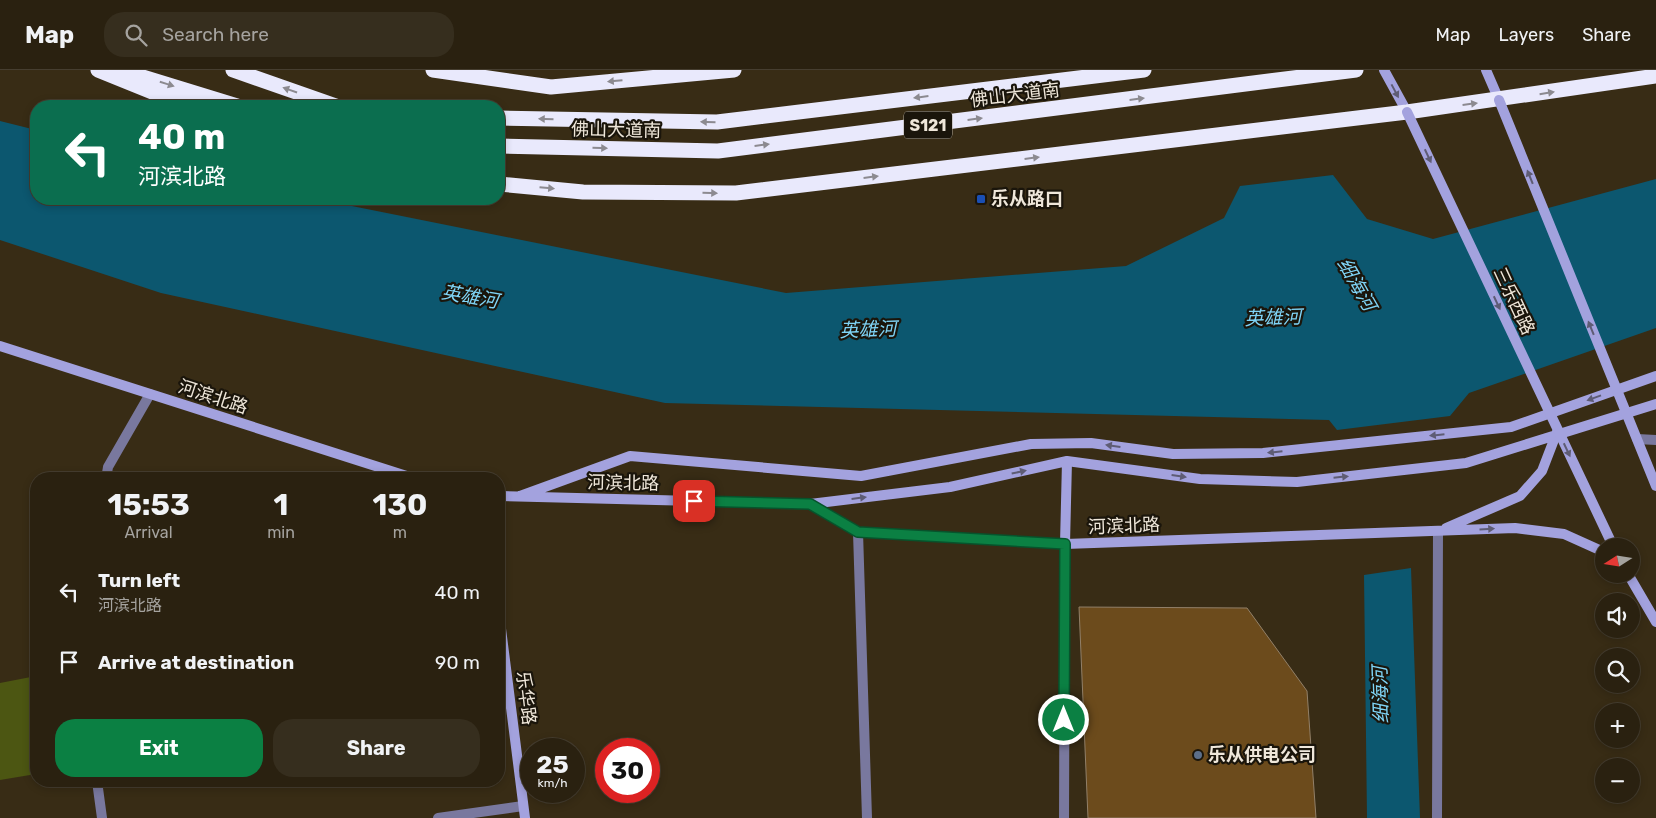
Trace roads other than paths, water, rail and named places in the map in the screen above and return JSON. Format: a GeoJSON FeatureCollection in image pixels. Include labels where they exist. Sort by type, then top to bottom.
{"type":"FeatureCollection","features":[{"type":"Feature","properties":{"kind":"highway"},"geometry":{"type":"LineString","coordinates":[[98,70],[172,100]]}},
{"type":"Feature","properties":{"kind":"highway"},"geometry":{"type":"LineString","coordinates":[[120,70],[218,100]]}},
{"type":"Feature","properties":{"kind":"highway"},"geometry":{"type":"LineString","coordinates":[[233,70],[319,100]]}},
{"type":"Feature","properties":{"kind":"highway"},"geometry":{"type":"LineString","coordinates":[[434,70],[550,87],[734,70]]}},
{"type":"Feature","properties":{"kind":"highway","name":"佛山大道南"},"geometry":{"type":"LineString","coordinates":[[505,118],[717,122],[1144,70]]}},
{"type":"Feature","properties":{"kind":"highway","name":"佛山大道南"},"geometry":{"type":"LineString","coordinates":[[505,146],[718,151],[1356,70]]}},
{"type":"Feature","properties":{"kind":"highway"},"geometry":{"type":"LineString","coordinates":[[505,185],[583,192],[736,194],[1407,112],[1656,76]]}},
{"type":"Feature","properties":{"kind":"street","name":"三乐西路"},"geometry":{"type":"LineString","coordinates":[[1384,70],[1407,112],[1609,538]]}},
{"type":"Feature","properties":{"kind":"street"},"geometry":{"type":"LineString","coordinates":[[1486,70],[1656,486]]}},
{"type":"Feature","properties":{"kind":"street","name":"河滨北路"},"geometry":{"type":"LineString","coordinates":[[0,346],[394,472]]}},
{"type":"Feature","properties":{"kind":"street"},"geometry":{"type":"LineString","coordinates":[[520,496],[630,456],[860,476],[1031,444],[1091,443],[1173,454],[1264,453],[1511,427],[1656,376]]}},
{"type":"Feature","properties":{"kind":"street"},"geometry":{"type":"LineString","coordinates":[[107,472],[108,467],[150,394]]}},
{"type":"Feature","properties":{"kind":"street"},"geometry":{"type":"LineString","coordinates":[[810,504],[950,487],[1067,461],[1200,479],[1297,482],[1466,463],[1656,404]]}},
{"type":"Feature","properties":{"kind":"street"},"geometry":{"type":"LineString","coordinates":[[1437,818],[1438,531],[1520,496],[1542,472],[1558,430]]}},
{"type":"Feature","properties":{"kind":"street"},"geometry":{"type":"LineString","coordinates":[[1637,439],[1656,440]]}},
{"type":"Feature","properties":{"kind":"street"},"geometry":{"type":"LineString","coordinates":[[1064,818],[1067,461]]}},
{"type":"Feature","properties":{"kind":"street","name":"河滨北路"},"geometry":{"type":"LineString","coordinates":[[505,496],[810,504],[858,532],[1065,544],[1515,528],[1564,534],[1595,548]]}},
{"type":"Feature","properties":{"kind":"street"},"geometry":{"type":"LineString","coordinates":[[858,532],[867,818]]}},
{"type":"Feature","properties":{"kind":"street"},"geometry":{"type":"LineString","coordinates":[[1633,583],[1656,622]]}},
{"type":"Feature","properties":{"kind":"street","name":"乐华路"},"geometry":{"type":"LineString","coordinates":[[505,660],[525,818]]}},
{"type":"Feature","properties":{"kind":"street"},"geometry":{"type":"LineString","coordinates":[[98,787],[102,818]]}},
{"type":"Feature","properties":{"kind":"street"},"geometry":{"type":"LineString","coordinates":[[438,818],[523,806]]}},
{"type":"Feature","properties":{"kind":"water"},"geometry":{"type":"Polygon","coordinates":[[[0,121],[30,128],[30,205],[347,205],[786,293],[1126,266],[1224,218],[1240,186],[1333,175],[1367,219],[1433,239],[1656,179],[1656,328],[1469,393],[1450,416],[1337,430],[1329,420],[665,403],[161,293],[0,240],[0,121]]]}},
{"type":"Feature","properties":{"kind":"water","name":"细海河"},"geometry":{"type":"Polygon","coordinates":[[[1411,568],[1420,818],[1367,818],[1364,575],[1411,568]]]}},
{"type":"Feature","properties":{"kind":"place","name":"乐从路口"},"geometry":{"type":"Point","coordinates":[981,199]}},
{"type":"Feature","properties":{"kind":"place","name":"乐从供电公司"},"geometry":{"type":"Point","coordinates":[1198,755]}},
{"type":"Feature","properties":{"kind":"water label","name":"英雄河"},"geometry":{"type":"Point","coordinates":[470,296]}},
{"type":"Feature","properties":{"kind":"water label","name":"英雄河"},"geometry":{"type":"Point","coordinates":[1273,317]}},
{"type":"Feature","properties":{"kind":"water label","name":"英雄河"},"geometry":{"type":"Point","coordinates":[868,329]}}]}
